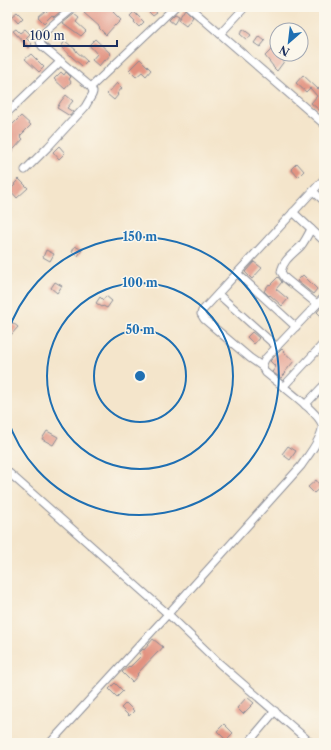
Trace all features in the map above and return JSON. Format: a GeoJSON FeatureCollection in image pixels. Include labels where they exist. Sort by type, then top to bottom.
{"type":"FeatureCollection","features":[{"type":"Feature","properties":{"kind":"street"},"geometry":{"type":"LineString","coordinates":[[25,170],[85,107],[93,92],[91,87],[42,46],[40,39],[43,33],[74,7]]}},
{"type":"Feature","properties":{"kind":"street"},"geometry":{"type":"LineString","coordinates":[[91,87],[175,7]]}},
{"type":"Feature","properties":{"kind":"street"},"geometry":{"type":"LineString","coordinates":[[189,7],[324,124]]}},
{"type":"Feature","properties":{"kind":"street"},"geometry":{"type":"LineString","coordinates":[[220,34],[245,7]]}},
{"type":"Feature","properties":{"kind":"street"},"geometry":{"type":"LineString","coordinates":[[7,113],[61,61]]}},
{"type":"Feature","properties":{"kind":"street"},"geometry":{"type":"LineString","coordinates":[[50,743],[301,466],[318,440],[323,424],[314,412],[266,373],[263,367],[250,358],[204,319],[201,314],[202,311],[324,179]]}},
{"type":"Feature","properties":{"kind":"street"},"geometry":{"type":"LineString","coordinates":[[313,191],[324,201]]}},
{"type":"Feature","properties":{"kind":"street"},"geometry":{"type":"LineString","coordinates":[[293,212],[324,241]]}},
{"type":"Feature","properties":{"kind":"street"},"geometry":{"type":"LineString","coordinates":[[311,229],[305,241],[283,264],[281,272],[285,278],[317,304]]}},
{"type":"Feature","properties":{"kind":"street"},"geometry":{"type":"LineString","coordinates":[[237,273],[296,327]]}},
{"type":"Feature","properties":{"kind":"street"},"geometry":{"type":"LineString","coordinates":[[218,294],[277,347]]}},
{"type":"Feature","properties":{"kind":"street"},"geometry":{"type":"LineString","coordinates":[[263,367],[263,363],[324,297]]}},
{"type":"Feature","properties":{"kind":"street"},"geometry":{"type":"LineString","coordinates":[[283,387],[324,343]]}},
{"type":"Feature","properties":{"kind":"street"},"geometry":{"type":"LineString","coordinates":[[305,405],[324,385]]}},
{"type":"Feature","properties":{"kind":"street"},"geometry":{"type":"LineString","coordinates":[[7,471],[168,614],[220,664],[311,743]]}},
{"type":"Feature","properties":{"kind":"street"},"geometry":{"type":"LineString","coordinates":[[248,743],[275,711]]}},
{"type":"Feature","properties":{"kind":"building"},"geometry":{"type":"Polygon","coordinates":[[[51,7],[66,7],[54,17],[52,15],[44,23],[38,17],[46,10],[47,12],[51,7]]]}},
{"type":"Feature","properties":{"kind":"building"},"geometry":{"type":"Polygon","coordinates":[[[89,7],[118,7],[113,12],[121,20],[106,35],[99,28],[100,27],[84,13],[89,7]]]}},
{"type":"Feature","properties":{"kind":"building"},"geometry":{"type":"Polygon","coordinates":[[[144,7],[159,7],[155,11],[157,13],[153,16],[144,7]]]}},
{"type":"Feature","properties":{"kind":"building"},"geometry":{"type":"Polygon","coordinates":[[[185,9],[193,17],[186,26],[178,20],[185,9]]]}},
{"type":"Feature","properties":{"kind":"building"},"geometry":{"type":"Polygon","coordinates":[[[17,12],[23,18],[18,23],[12,16],[17,12]]]}},
{"type":"Feature","properties":{"kind":"building"},"geometry":{"type":"Polygon","coordinates":[[[134,12],[144,22],[139,27],[130,16],[134,12]]]}},
{"type":"Feature","properties":{"kind":"building"},"geometry":{"type":"Polygon","coordinates":[[[74,14],[79,18],[76,22],[86,31],[81,36],[63,23],[74,14]]]}},
{"type":"Feature","properties":{"kind":"building"},"geometry":{"type":"Polygon","coordinates":[[[175,14],[179,16],[174,24],[169,20],[175,14]]]}},
{"type":"Feature","properties":{"kind":"building"},"geometry":{"type":"Polygon","coordinates":[[[16,29],[20,33],[25,29],[30,34],[26,38],[32,44],[29,48],[13,31],[16,29]]]}},
{"type":"Feature","properties":{"kind":"building"},"geometry":{"type":"Polygon","coordinates":[[[243,29],[251,35],[247,40],[240,34],[243,29]]]}},
{"type":"Feature","properties":{"kind":"building"},"geometry":{"type":"Polygon","coordinates":[[[259,36],[265,41],[260,47],[254,43],[259,36]]]}},
{"type":"Feature","properties":{"kind":"building"},"geometry":{"type":"Polygon","coordinates":[[[95,39],[111,54],[99,66],[92,60],[97,54],[89,45],[95,39]]]}},
{"type":"Feature","properties":{"kind":"building"},"geometry":{"type":"Polygon","coordinates":[[[65,41],[87,61],[82,66],[61,47],[65,41]]]}},
{"type":"Feature","properties":{"kind":"building"},"geometry":{"type":"Polygon","coordinates":[[[269,52],[269,61],[265,56],[269,52]]]}},
{"type":"Feature","properties":{"kind":"building"},"geometry":{"type":"Polygon","coordinates":[[[31,54],[44,67],[39,72],[25,59],[31,54]]]}},
{"type":"Feature","properties":{"kind":"building"},"geometry":{"type":"Polygon","coordinates":[[[140,59],[151,70],[146,76],[142,72],[136,77],[129,70],[140,59]]]}},
{"type":"Feature","properties":{"kind":"building"},"geometry":{"type":"Polygon","coordinates":[[[270,62],[284,62],[277,71],[270,62]]]}},
{"type":"Feature","properties":{"kind":"building"},"geometry":{"type":"Polygon","coordinates":[[[61,72],[64,75],[66,72],[71,77],[69,79],[71,82],[65,89],[54,79],[61,72]]]}},
{"type":"Feature","properties":{"kind":"building"},"geometry":{"type":"Polygon","coordinates":[[[303,75],[318,89],[322,86],[324,88],[324,114],[311,103],[317,96],[310,88],[306,92],[296,83],[303,75]]]}},
{"type":"Feature","properties":{"kind":"building"},"geometry":{"type":"Polygon","coordinates":[[[117,83],[122,88],[114,100],[107,94],[117,83]]]}},
{"type":"Feature","properties":{"kind":"building"},"geometry":{"type":"Polygon","coordinates":[[[66,95],[73,101],[67,108],[73,112],[70,116],[57,108],[66,95]]]}},
{"type":"Feature","properties":{"kind":"building"},"geometry":{"type":"Polygon","coordinates":[[[21,116],[31,125],[20,136],[23,139],[7,157],[7,147],[12,141],[7,136],[7,126],[10,123],[12,125],[21,116]]]}},
{"type":"Feature","properties":{"kind":"building"},"geometry":{"type":"Polygon","coordinates":[[[59,146],[65,153],[59,159],[53,152],[59,146]]]}},
{"type":"Feature","properties":{"kind":"building"},"geometry":{"type":"Polygon","coordinates":[[[297,163],[304,171],[298,177],[291,169],[297,163]]]}},
{"type":"Feature","properties":{"kind":"building"},"geometry":{"type":"Polygon","coordinates":[[[19,179],[28,188],[17,198],[10,190],[19,179]]]}},
{"type":"Feature","properties":{"kind":"building"},"geometry":{"type":"Polygon","coordinates":[[[75,246],[82,250],[78,256],[72,252],[75,246]]]}},
{"type":"Feature","properties":{"kind":"building"},"geometry":{"type":"Polygon","coordinates":[[[46,250],[54,254],[50,261],[43,257],[46,250]]]}},
{"type":"Feature","properties":{"kind":"building"},"geometry":{"type":"Polygon","coordinates":[[[254,262],[262,268],[252,279],[245,272],[254,262]]]}},
{"type":"Feature","properties":{"kind":"building"},"geometry":{"type":"Polygon","coordinates":[[[303,275],[317,289],[313,294],[297,281],[303,275]]]}},
{"type":"Feature","properties":{"kind":"building"},"geometry":{"type":"Polygon","coordinates":[[[278,277],[282,282],[276,289],[288,299],[282,306],[264,291],[269,284],[270,285],[278,277]]]}},
{"type":"Feature","properties":{"kind":"building"},"geometry":{"type":"Polygon","coordinates":[[[55,282],[62,286],[57,293],[51,288],[55,282]]]}},
{"type":"Feature","properties":{"kind":"building"},"geometry":{"type":"Polygon","coordinates":[[[106,296],[112,301],[107,308],[96,303],[100,297],[103,300],[106,296]]]}},
{"type":"Feature","properties":{"kind":"building"},"geometry":{"type":"Polygon","coordinates":[[[324,304],[324,319],[317,312],[324,304]]]}},
{"type":"Feature","properties":{"kind":"building"},"geometry":{"type":"Polygon","coordinates":[[[7,318],[18,327],[11,335],[7,332],[7,318]]]}},
{"type":"Feature","properties":{"kind":"building"},"geometry":{"type":"Polygon","coordinates":[[[252,332],[259,338],[254,344],[247,337],[252,332]]]}},
{"type":"Feature","properties":{"kind":"building"},"geometry":{"type":"Polygon","coordinates":[[[282,349],[294,361],[281,378],[272,372],[276,367],[270,361],[282,349]]]}},
{"type":"Feature","properties":{"kind":"building"},"geometry":{"type":"Polygon","coordinates":[[[47,431],[58,437],[53,445],[42,439],[47,431]]]}},
{"type":"Feature","properties":{"kind":"building"},"geometry":{"type":"Polygon","coordinates":[[[288,446],[296,451],[290,460],[282,454],[288,446]]]}},
{"type":"Feature","properties":{"kind":"building"},"geometry":{"type":"Polygon","coordinates":[[[316,480],[321,487],[314,493],[308,487],[316,480]]]}},
{"type":"Feature","properties":{"kind":"building"},"geometry":{"type":"Polygon","coordinates":[[[153,639],[163,647],[137,674],[138,675],[132,682],[122,672],[129,666],[130,667],[141,656],[139,653],[143,649],[144,650],[153,639]]]}},
{"type":"Feature","properties":{"kind":"building"},"geometry":{"type":"Polygon","coordinates":[[[115,683],[123,691],[117,697],[109,689],[115,683]]]}},
{"type":"Feature","properties":{"kind":"building"},"geometry":{"type":"Polygon","coordinates":[[[247,697],[254,703],[243,714],[237,708],[247,697]]]}},
{"type":"Feature","properties":{"kind":"building"},"geometry":{"type":"Polygon","coordinates":[[[126,703],[134,711],[129,716],[121,708],[126,703]]]}},
{"type":"Feature","properties":{"kind":"building"},"geometry":{"type":"Polygon","coordinates":[[[224,724],[233,733],[226,740],[217,731],[224,724]]]}}]}
